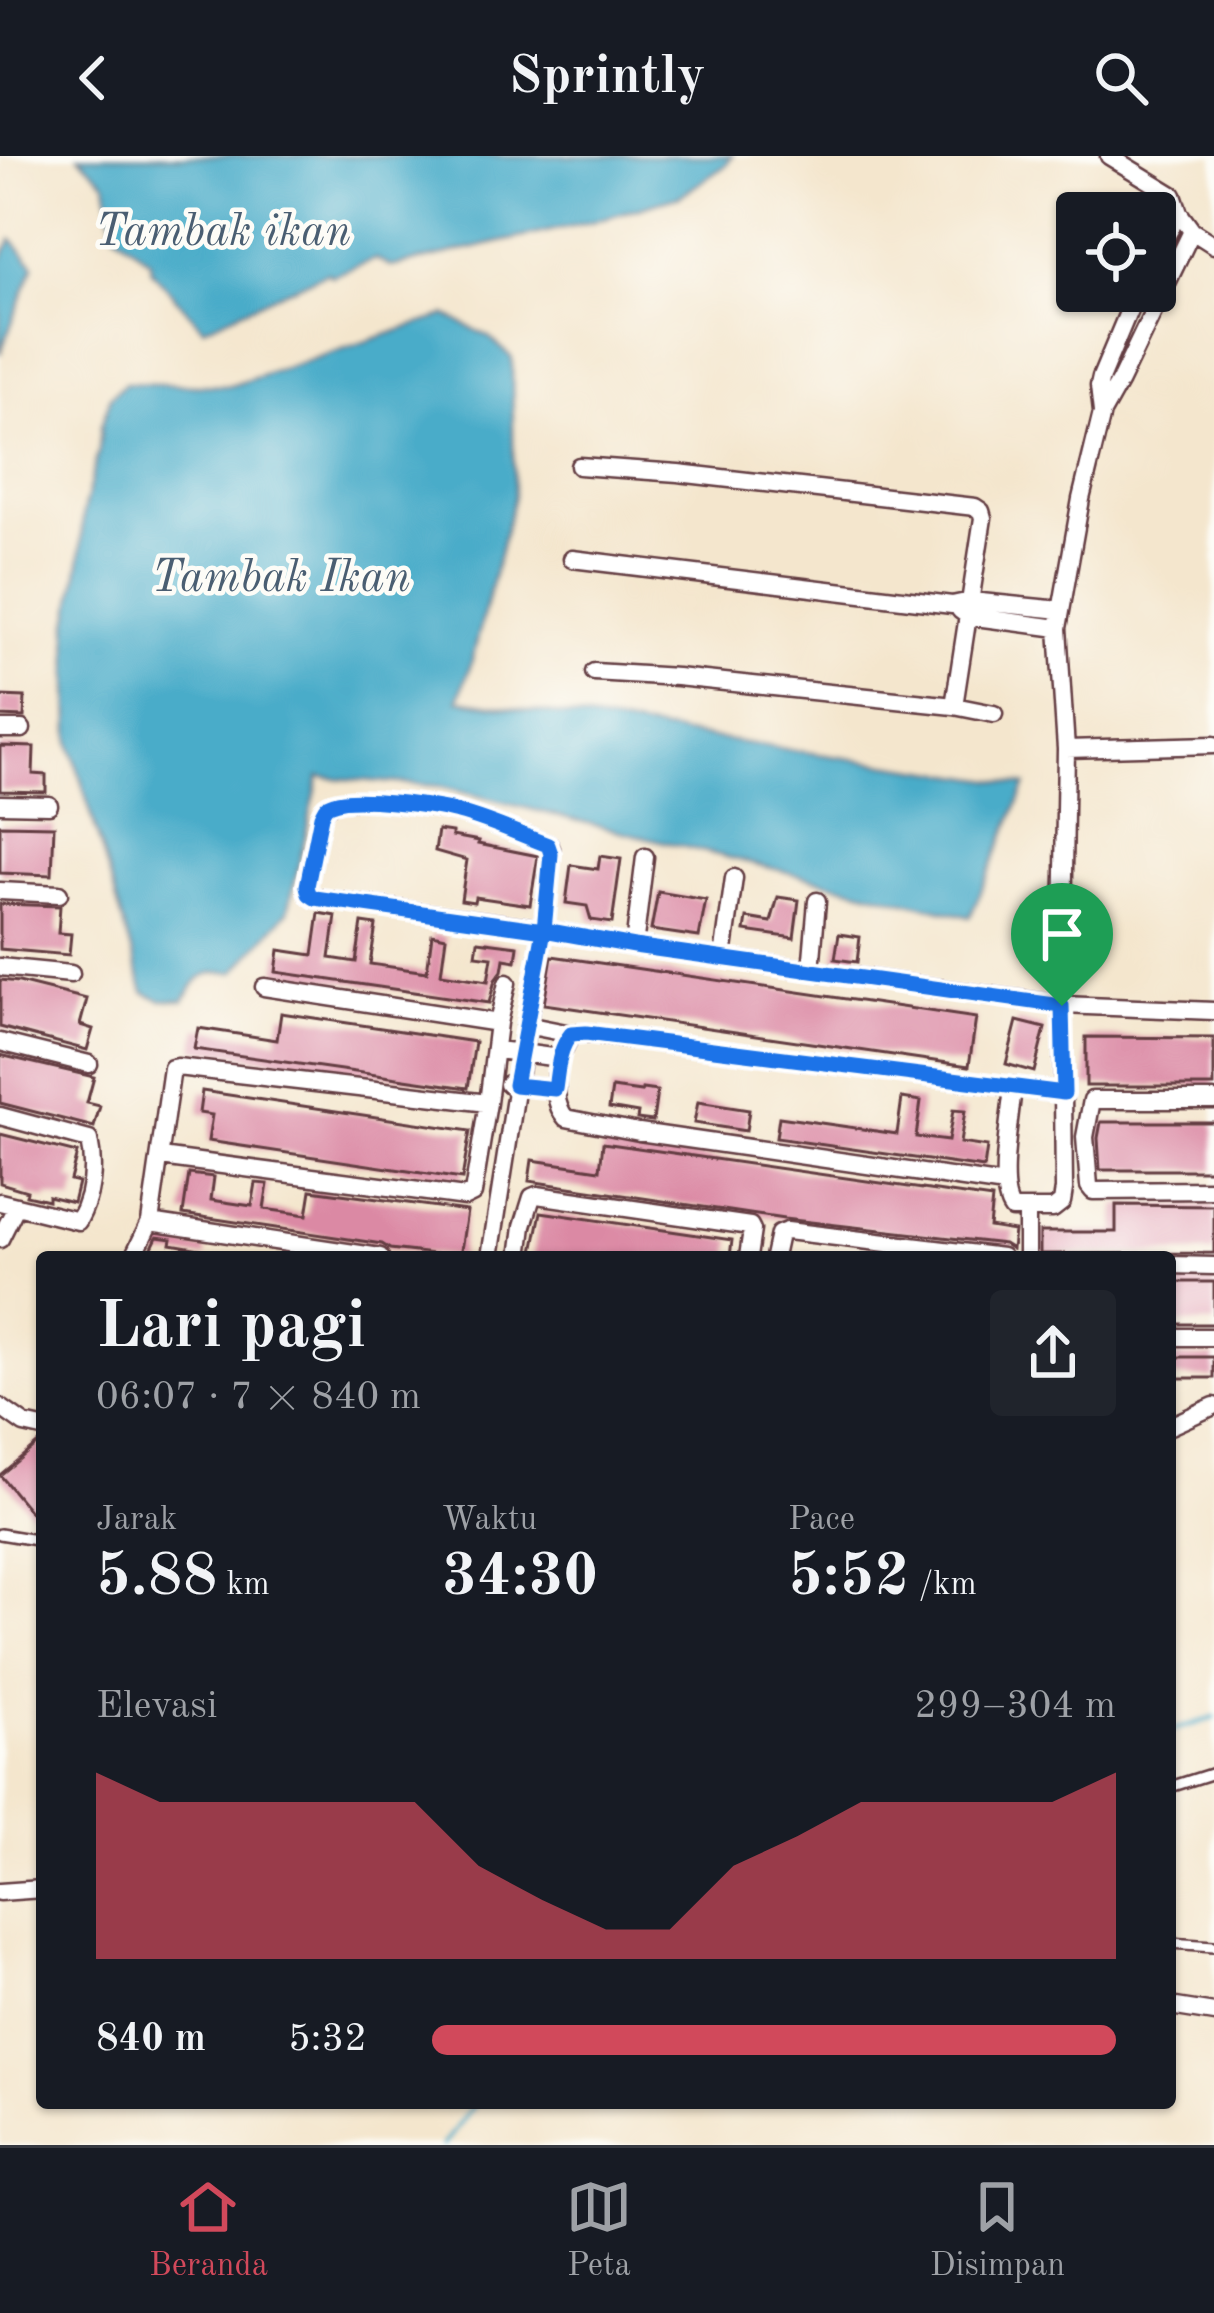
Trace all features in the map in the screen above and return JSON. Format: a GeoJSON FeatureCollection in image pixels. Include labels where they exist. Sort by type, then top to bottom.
{"type":"FeatureCollection","features":[{"type":"Feature","properties":{"kind":"street"},"geometry":{"type":"LineString","coordinates":[[1108,156],[1173,195],[1192,231],[1214,245]]}},
{"type":"Feature","properties":{"kind":"street"},"geometry":{"type":"LineString","coordinates":[[1176,218],[1179,213]]}},
{"type":"Feature","properties":{"kind":"street"},"geometry":{"type":"LineString","coordinates":[[1013,1087],[1005,1185],[1008,1206],[1054,1209],[1062,1202],[1064,1136],[1066,748],[1060,619],[1102,413],[1192,231]]}},
{"type":"Feature","properties":{"kind":"street"},"geometry":{"type":"LineString","coordinates":[[1102,413],[1101,377],[1128,312]]}},
{"type":"Feature","properties":{"kind":"street"},"geometry":{"type":"LineString","coordinates":[[579,466],[975,507],[983,518],[964,607],[954,706]]}},
{"type":"Feature","properties":{"kind":"street"},"geometry":{"type":"LineString","coordinates":[[572,559],[1060,619]]}},
{"type":"Feature","properties":{"kind":"street"},"geometry":{"type":"LineString","coordinates":[[594,671],[954,706],[994,714]]}},
{"type":"Feature","properties":{"kind":"street"},"geometry":{"type":"LineString","coordinates":[[0,729],[22,729]]}},
{"type":"Feature","properties":{"kind":"street"},"geometry":{"type":"LineString","coordinates":[[1066,748],[1214,745]]}},
{"type":"Feature","properties":{"kind":"street"},"geometry":{"type":"LineString","coordinates":[[491,1251],[544,930],[548,845],[460,812],[334,802],[321,816],[307,886],[315,898],[544,930],[634,946],[1062,1006],[1214,1011]]}},
{"type":"Feature","properties":{"kind":"street"},"geometry":{"type":"LineString","coordinates":[[0,804],[49,806]]}},
{"type":"Feature","properties":{"kind":"street"},"geometry":{"type":"LineString","coordinates":[[634,946],[645,857]]}},
{"type":"Feature","properties":{"kind":"street"},"geometry":{"type":"LineString","coordinates":[[723,957],[734,878]]}},
{"type":"Feature","properties":{"kind":"street"},"geometry":{"type":"LineString","coordinates":[[0,891],[58,894]]}},
{"type":"Feature","properties":{"kind":"street"},"geometry":{"type":"LineString","coordinates":[[811,970],[817,901]]}},
{"type":"Feature","properties":{"kind":"street"},"geometry":{"type":"LineString","coordinates":[[0,967],[70,974]]}},
{"type":"Feature","properties":{"kind":"street"},"geometry":{"type":"LineString","coordinates":[[161,1157],[465,1197],[473,1193],[507,983]]}},
{"type":"Feature","properties":{"kind":"street"},"geometry":{"type":"LineString","coordinates":[[264,987],[498,1023]]}},
{"type":"Feature","properties":{"kind":"street"},"geometry":{"type":"LineString","coordinates":[[526,1025],[1064,1093]]}},
{"type":"Feature","properties":{"kind":"street"},"geometry":{"type":"LineString","coordinates":[[571,1034],[559,1058],[555,1089],[560,1113],[566,1118],[1005,1185]]}},
{"type":"Feature","properties":{"kind":"street"},"geometry":{"type":"LineString","coordinates":[[0,1042],[89,1064]]}},
{"type":"Feature","properties":{"kind":"street"},"geometry":{"type":"LineString","coordinates":[[496,1050],[559,1058]]}},
{"type":"Feature","properties":{"kind":"street"},"geometry":{"type":"LineString","coordinates":[[137,1251],[150,1222],[170,1071],[177,1066],[488,1103]]}},
{"type":"Feature","properties":{"kind":"street"},"geometry":{"type":"LineString","coordinates":[[491,1082],[555,1089]]}},
{"type":"Feature","properties":{"kind":"street"},"geometry":{"type":"LineString","coordinates":[[1214,1100],[1092,1100],[1085,1137],[1089,1186],[1094,1191],[1214,1190]]}},
{"type":"Feature","properties":{"kind":"street"},"geometry":{"type":"LineString","coordinates":[[0,1115],[91,1142],[91,1182],[78,1221],[8,1204],[0,1239]]}},
{"type":"Feature","properties":{"kind":"street"},"geometry":{"type":"LineString","coordinates":[[1064,1136],[1085,1137]]}},
{"type":"Feature","properties":{"kind":"street"},"geometry":{"type":"LineString","coordinates":[[520,1251],[523,1226],[537,1195],[750,1226],[748,1251]]}},
{"type":"Feature","properties":{"kind":"street"},"geometry":{"type":"LineString","coordinates":[[1027,1210],[1027,1251]]}},
{"type":"Feature","properties":{"kind":"street"},"geometry":{"type":"LineString","coordinates":[[497,1220],[523,1226]]}},
{"type":"Feature","properties":{"kind":"street"},"geometry":{"type":"LineString","coordinates":[[150,1222],[341,1251]]}},
{"type":"Feature","properties":{"kind":"street"},"geometry":{"type":"LineString","coordinates":[[775,1251],[779,1234],[787,1231],[952,1251]]}},
{"type":"Feature","properties":{"kind":"street"},"geometry":{"type":"LineString","coordinates":[[1176,1264],[1214,1266]]}},
{"type":"Feature","properties":{"kind":"street"},"geometry":{"type":"LineString","coordinates":[[1176,1336],[1214,1336]]}},
{"type":"Feature","properties":{"kind":"street"},"geometry":{"type":"LineString","coordinates":[[1176,1423],[1214,1406]]}},
{"type":"Feature","properties":{"kind":"street"},"geometry":{"type":"LineString","coordinates":[[0,1407],[33,1426]]}},
{"type":"Feature","properties":{"kind":"street"},"geometry":{"type":"LineString","coordinates":[[0,1892],[36,1889]]}},
{"type":"Feature","properties":{"kind":"street"},"geometry":{"type":"LineString","coordinates":[[1176,2007],[1214,2013]]}},
{"type":"Feature","properties":{"kind":"lane"},"geometry":{"type":"LineString","coordinates":[[0,1534],[36,1540]]}},
{"type":"Feature","properties":{"kind":"lane"},"geometry":{"type":"LineString","coordinates":[[1176,1785],[1214,1773]]}},
{"type":"Feature","properties":{"kind":"lane"},"geometry":{"type":"LineString","coordinates":[[1176,1943],[1214,1946]]}},
{"type":"Feature","properties":{"kind":"water","name":"Tambak ikan"},"geometry":{"type":"Polygon","coordinates":[[[79,156],[732,156],[725,166],[680,196],[590,222],[391,267],[376,259],[331,276],[328,272],[203,328],[151,270],[150,261],[114,232],[106,183],[79,156]]]}},
{"type":"Feature","properties":{"kind":"water","name":"Tambak ikan"},"geometry":{"type":"Polygon","coordinates":[[[12,239],[34,265],[0,354],[0,262],[12,239]]]}},
{"type":"Feature","properties":{"kind":"water","name":"Tambak Ikan"},"geometry":{"type":"Polygon","coordinates":[[[446,315],[489,337],[512,358],[514,496],[458,700],[1026,785],[970,917],[437,786],[319,777],[288,911],[235,972],[204,976],[184,1000],[160,1000],[144,992],[70,743],[68,628],[83,513],[111,396],[125,383],[230,386],[446,315]]]}},
{"type":"Feature","properties":{"kind":"building"},"geometry":{"type":"Polygon","coordinates":[[[0,696],[25,697],[24,717],[0,716],[0,696]]]}},
{"type":"Feature","properties":{"kind":"building"},"geometry":{"type":"Polygon","coordinates":[[[0,746],[34,747],[33,774],[46,775],[46,792],[0,791],[0,746]]]}},
{"type":"Feature","properties":{"kind":"building"},"geometry":{"type":"Polygon","coordinates":[[[0,825],[54,826],[52,875],[0,873],[0,825]]]}},
{"type":"Feature","properties":{"kind":"building"},"geometry":{"type":"Polygon","coordinates":[[[438,830],[538,856],[530,905],[475,897],[474,902],[461,900],[467,860],[435,851],[438,830]]]}},
{"type":"Feature","properties":{"kind":"building"},"geometry":{"type":"Polygon","coordinates":[[[600,856],[621,859],[612,923],[591,920],[587,906],[566,903],[571,865],[598,869],[600,856]]]}},
{"type":"Feature","properties":{"kind":"building"},"geometry":{"type":"Polygon","coordinates":[[[658,892],[706,900],[699,937],[651,930],[658,892]]]}},
{"type":"Feature","properties":{"kind":"building"},"geometry":{"type":"Polygon","coordinates":[[[778,897],[799,900],[794,938],[745,931],[747,918],[771,922],[778,897]]]}},
{"type":"Feature","properties":{"kind":"building"},"geometry":{"type":"Polygon","coordinates":[[[0,904],[60,906],[58,933],[71,934],[69,955],[0,949],[0,904]]]}},
{"type":"Feature","properties":{"kind":"building"},"geometry":{"type":"Polygon","coordinates":[[[319,913],[336,916],[330,958],[356,962],[362,923],[376,925],[370,964],[427,972],[432,934],[446,937],[441,974],[488,981],[492,957],[476,955],[478,941],[518,946],[516,961],[504,959],[489,1003],[276,972],[279,950],[313,955],[319,913]]]}},
{"type":"Feature","properties":{"kind":"building"},"geometry":{"type":"Polygon","coordinates":[[[839,934],[860,937],[857,962],[835,959],[839,934]]]}},
{"type":"Feature","properties":{"kind":"building"},"geometry":{"type":"Polygon","coordinates":[[[552,956],[976,1018],[969,1066],[544,1004],[552,956]]]}},
{"type":"Feature","properties":{"kind":"building"},"geometry":{"type":"Polygon","coordinates":[[[0,980],[87,999],[80,1025],[93,1029],[87,1050],[0,1027],[0,980]]]}},
{"type":"Feature","properties":{"kind":"building"},"geometry":{"type":"Polygon","coordinates":[[[281,1013],[475,1042],[468,1088],[194,1049],[198,1028],[277,1040],[281,1013]]]}},
{"type":"Feature","properties":{"kind":"building"},"geometry":{"type":"Polygon","coordinates":[[[1017,1021],[1045,1028],[1034,1072],[1006,1064],[1017,1021]]]}},
{"type":"Feature","properties":{"kind":"building"},"geometry":{"type":"Polygon","coordinates":[[[1086,1037],[1214,1038],[1214,1086],[1086,1086],[1086,1037]]]}},
{"type":"Feature","properties":{"kind":"building"},"geometry":{"type":"Polygon","coordinates":[[[0,1055],[94,1077],[87,1103],[100,1106],[94,1127],[0,1103],[0,1055]]]}},
{"type":"Feature","properties":{"kind":"building"},"geometry":{"type":"Polygon","coordinates":[[[612,1088],[657,1091],[653,1121],[609,1108],[612,1088]]]}},
{"type":"Feature","properties":{"kind":"building"},"geometry":{"type":"Polygon","coordinates":[[[202,1091],[470,1131],[462,1179],[208,1141],[212,1115],[199,1113],[202,1091]]]}},
{"type":"Feature","properties":{"kind":"building"},"geometry":{"type":"Polygon","coordinates":[[[902,1098],[921,1101],[916,1137],[948,1141],[953,1110],[965,1111],[960,1143],[987,1147],[984,1168],[776,1138],[779,1117],[897,1134],[902,1098]]]}},
{"type":"Feature","properties":{"kind":"building"},"geometry":{"type":"Polygon","coordinates":[[[698,1102],[749,1110],[746,1131],[694,1123],[698,1102]]]}},
{"type":"Feature","properties":{"kind":"building"},"geometry":{"type":"Polygon","coordinates":[[[1101,1122],[1214,1122],[1214,1170],[1100,1170],[1101,1122]]]}},
{"type":"Feature","properties":{"kind":"building"},"geometry":{"type":"Polygon","coordinates":[[[0,1134],[77,1153],[70,1180],[78,1182],[73,1202],[26,1195],[27,1191],[0,1183],[0,1134]]]}},
{"type":"Feature","properties":{"kind":"building"},"geometry":{"type":"Polygon","coordinates":[[[603,1143],[992,1199],[989,1227],[1014,1231],[1012,1249],[1004,1244],[784,1219],[529,1181],[532,1160],[600,1170],[603,1143]]]}},
{"type":"Feature","properties":{"kind":"building"},"geometry":{"type":"Polygon","coordinates":[[[189,1174],[214,1177],[211,1200],[252,1206],[256,1183],[268,1184],[264,1209],[307,1215],[311,1190],[467,1211],[461,1251],[390,1249],[183,1214],[189,1174]]]}},
{"type":"Feature","properties":{"kind":"building"},"geometry":{"type":"Polygon","coordinates":[[[1116,1205],[1214,1206],[1214,1253],[1040,1251],[1040,1232],[1116,1232],[1116,1205]]]}},
{"type":"Feature","properties":{"kind":"building"},"geometry":{"type":"Polygon","coordinates":[[[541,1212],[732,1240],[731,1251],[533,1251],[541,1212]]]}},
{"type":"Feature","properties":{"kind":"building"},"geometry":{"type":"Polygon","coordinates":[[[157,1237],[206,1250],[206,1251],[150,1251],[157,1237]]]}},
{"type":"Feature","properties":{"kind":"building"},"geometry":{"type":"Polygon","coordinates":[[[1176,1282],[1214,1282],[1214,1324],[1176,1324],[1176,1282]]]}},
{"type":"Feature","properties":{"kind":"building"},"geometry":{"type":"Polygon","coordinates":[[[1176,1357],[1214,1357],[1214,1378],[1176,1378],[1176,1357]]]}},
{"type":"Feature","properties":{"kind":"building"},"geometry":{"type":"Polygon","coordinates":[[[36,1445],[36,1509],[31,1513],[0,1475],[36,1445]]]}},
{"type":"Feature","properties":{"kind":"waterway"},"geometry":{"type":"LineString","coordinates":[[1176,1729],[1214,1718]]}},
{"type":"Feature","properties":{"kind":"waterway"},"geometry":{"type":"LineString","coordinates":[[443,2145],[470,2109]]}},
{"type":"Feature","properties":{"kind":"route"},"geometry":{"type":"LineString","coordinates":[[1062,1006],[544,930],[548,845],[460,812],[425,806],[334,802],[321,816],[307,886],[315,898],[544,930],[515,1085],[555,1089],[566,1040],[571,1034],[586,1033],[1064,1093],[1062,1006]]}}]}
